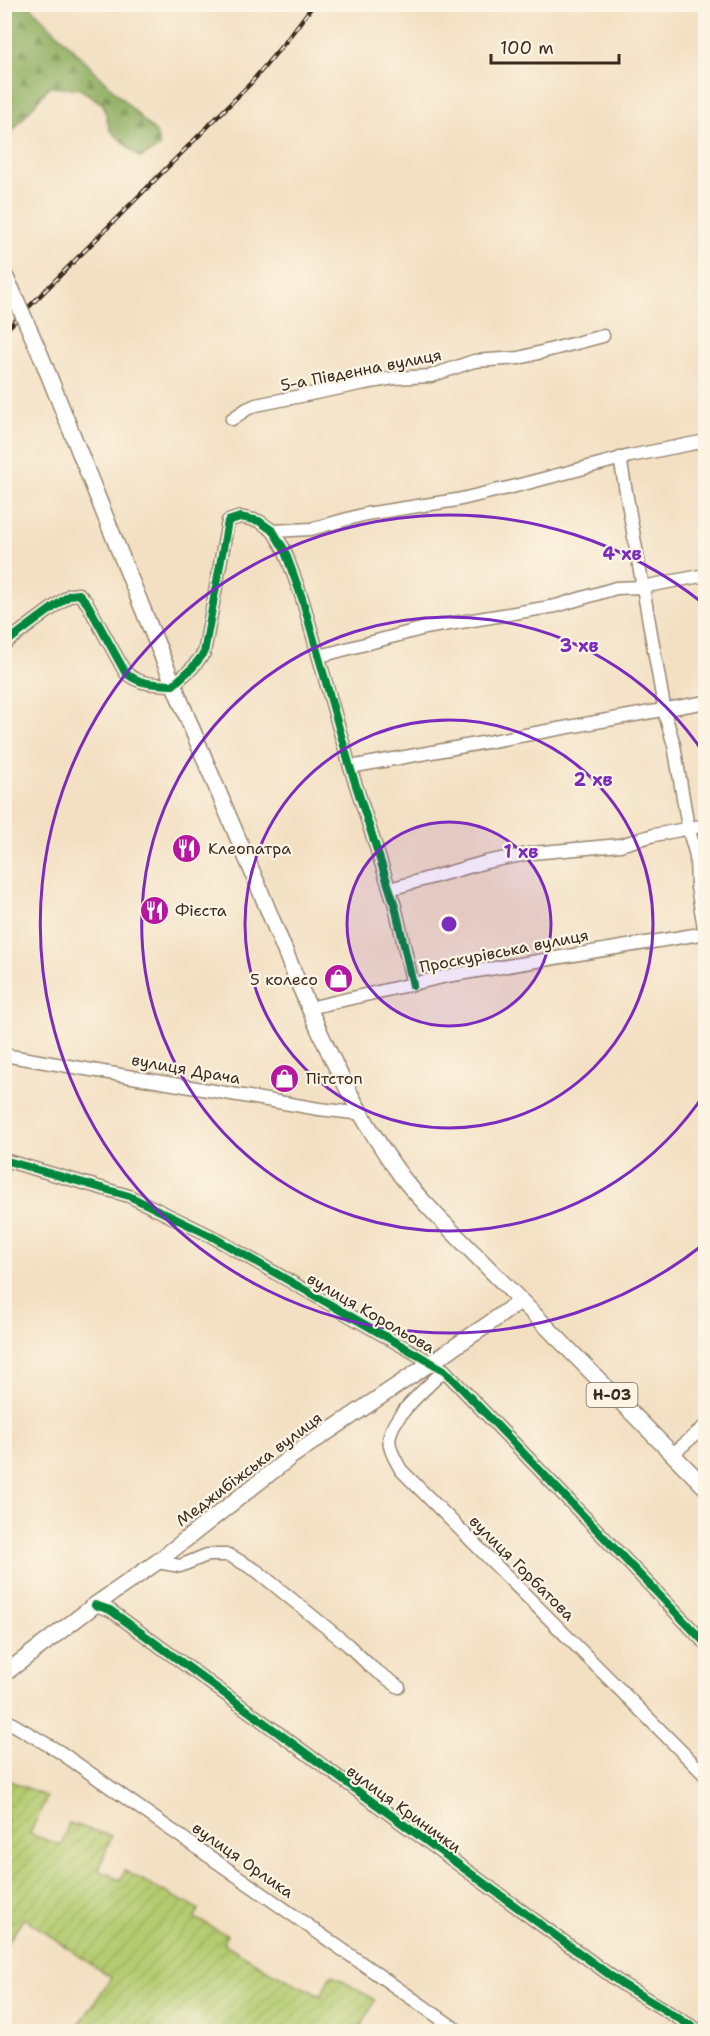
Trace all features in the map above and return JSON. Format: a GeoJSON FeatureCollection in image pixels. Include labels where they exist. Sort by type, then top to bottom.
{"type":"FeatureCollection","features":[{"type":"Feature","properties":{"kind":"main road","name":"Н-03"},"geometry":{"type":"LineString","coordinates":[[4,273],[41,356],[173,685],[334,1064],[403,1178],[437,1216],[705,1488]]}},
{"type":"Feature","properties":{"kind":"main road","name":"Меджибіжська вулиця"},"geometry":{"type":"LineString","coordinates":[[4,1674],[94,1605],[157,1562],[292,1456],[437,1366],[520,1301]]}},
{"type":"Feature","properties":{"kind":"street","name":"5-а Південна вулиця"},"geometry":{"type":"LineString","coordinates":[[232,419],[256,405],[394,378],[430,376],[474,361],[519,358],[603,336]]}},
{"type":"Feature","properties":{"kind":"street"},"geometry":{"type":"LineString","coordinates":[[273,531],[311,529],[366,514],[457,500],[620,459],[705,441]]}},
{"type":"Feature","properties":{"kind":"street"},"geometry":{"type":"LineString","coordinates":[[620,459],[665,710],[674,746],[688,827],[696,856],[705,933]]}},
{"type":"Feature","properties":{"kind":"street"},"geometry":{"type":"LineString","coordinates":[[4,644],[70,595],[79,594],[87,603],[125,672],[133,680],[143,684],[173,685],[192,668],[204,653],[228,521],[240,517],[259,521],[273,531],[288,558],[320,656],[350,767],[390,889],[413,986]]}},
{"type":"Feature","properties":{"kind":"street"},"geometry":{"type":"LineString","coordinates":[[320,656],[425,628],[556,606],[616,588],[642,587],[705,575]]}},
{"type":"Feature","properties":{"kind":"street"},"geometry":{"type":"LineString","coordinates":[[350,767],[705,702]]}},
{"type":"Feature","properties":{"kind":"street"},"geometry":{"type":"LineString","coordinates":[[390,889],[486,862],[532,852],[620,845],[688,827],[705,825]]}},
{"type":"Feature","properties":{"kind":"street","name":"Проскурівська вулиця"},"geometry":{"type":"LineString","coordinates":[[309,1008],[413,986],[447,976],[705,933]]}},
{"type":"Feature","properties":{"kind":"street","name":"вулиця Драча"},"geometry":{"type":"LineString","coordinates":[[4,1054],[319,1109],[363,1114]]}},
{"type":"Feature","properties":{"kind":"street","name":"вулиця Корольова"},"geometry":{"type":"LineString","coordinates":[[4,1160],[129,1196],[211,1236],[437,1366],[705,1644]]}},
{"type":"Feature","properties":{"kind":"street","name":"вулиця Горбатова"},"geometry":{"type":"LineString","coordinates":[[437,1366],[397,1419],[390,1435],[392,1453],[401,1470],[705,1776]]}},
{"type":"Feature","properties":{"kind":"street"},"geometry":{"type":"LineString","coordinates":[[672,1455],[705,1425]]}},
{"type":"Feature","properties":{"kind":"street"},"geometry":{"type":"LineString","coordinates":[[157,1562],[180,1566],[207,1555],[229,1555],[257,1571],[370,1667],[399,1687]]}},
{"type":"Feature","properties":{"kind":"street","name":"вулиця Кринички"},"geometry":{"type":"LineString","coordinates":[[94,1605],[110,1610],[622,1984],[701,2031]]}},
{"type":"Feature","properties":{"kind":"street","name":"вулиця Орлика"},"geometry":{"type":"LineString","coordinates":[[4,1719],[60,1752],[460,2031]]}},
{"type":"Feature","properties":{"kind":"green space"},"geometry":{"type":"Polygon","coordinates":[[[28,4],[156,133],[160,147],[140,158],[110,130],[103,104],[80,89],[49,87],[5,140],[5,5],[28,4]]]}},
{"type":"Feature","properties":{"kind":"green space"},"geometry":{"type":"Polygon","coordinates":[[[6,1779],[47,1797],[30,1834],[61,1845],[69,1823],[111,1836],[99,1870],[120,1880],[125,1871],[198,1909],[195,1918],[227,1935],[223,1943],[270,1971],[321,1996],[331,1974],[375,2000],[359,2031],[75,2031],[111,1978],[24,1918],[5,1946],[6,1779]]]}},
{"type":"Feature","properties":{"kind":"railway"},"geometry":{"type":"LineString","coordinates":[[4,332],[250,84],[314,4]]}},
{"type":"Feature","properties":{"kind":"cycle path"},"geometry":{"type":"LineString","coordinates":[[4,644],[70,595],[79,594],[87,603],[125,672],[141,682],[173,685],[192,668],[204,653],[228,521],[240,517],[259,521],[273,531],[284,549],[302,598],[350,767],[395,906],[413,985]]}},
{"type":"Feature","properties":{"kind":"cycle path"},"geometry":{"type":"LineString","coordinates":[[4,1160],[129,1196],[211,1236],[444,1370],[706,1644]]}},
{"type":"Feature","properties":{"kind":"cycle path"},"geometry":{"type":"LineString","coordinates":[[95,1605],[110,1610],[622,1984],[701,2032]]}},
{"type":"Feature","properties":{"kind":"place","name":"Клеопатра"},"geometry":{"type":"Point","coordinates":[187,848]}},
{"type":"Feature","properties":{"kind":"place","name":"Фієста"},"geometry":{"type":"Point","coordinates":[154,910]}},
{"type":"Feature","properties":{"kind":"place","name":"5 колесо"},"geometry":{"type":"Point","coordinates":[339,979]}},
{"type":"Feature","properties":{"kind":"place","name":"Пітстоп"},"geometry":{"type":"Point","coordinates":[285,1078]}}]}
